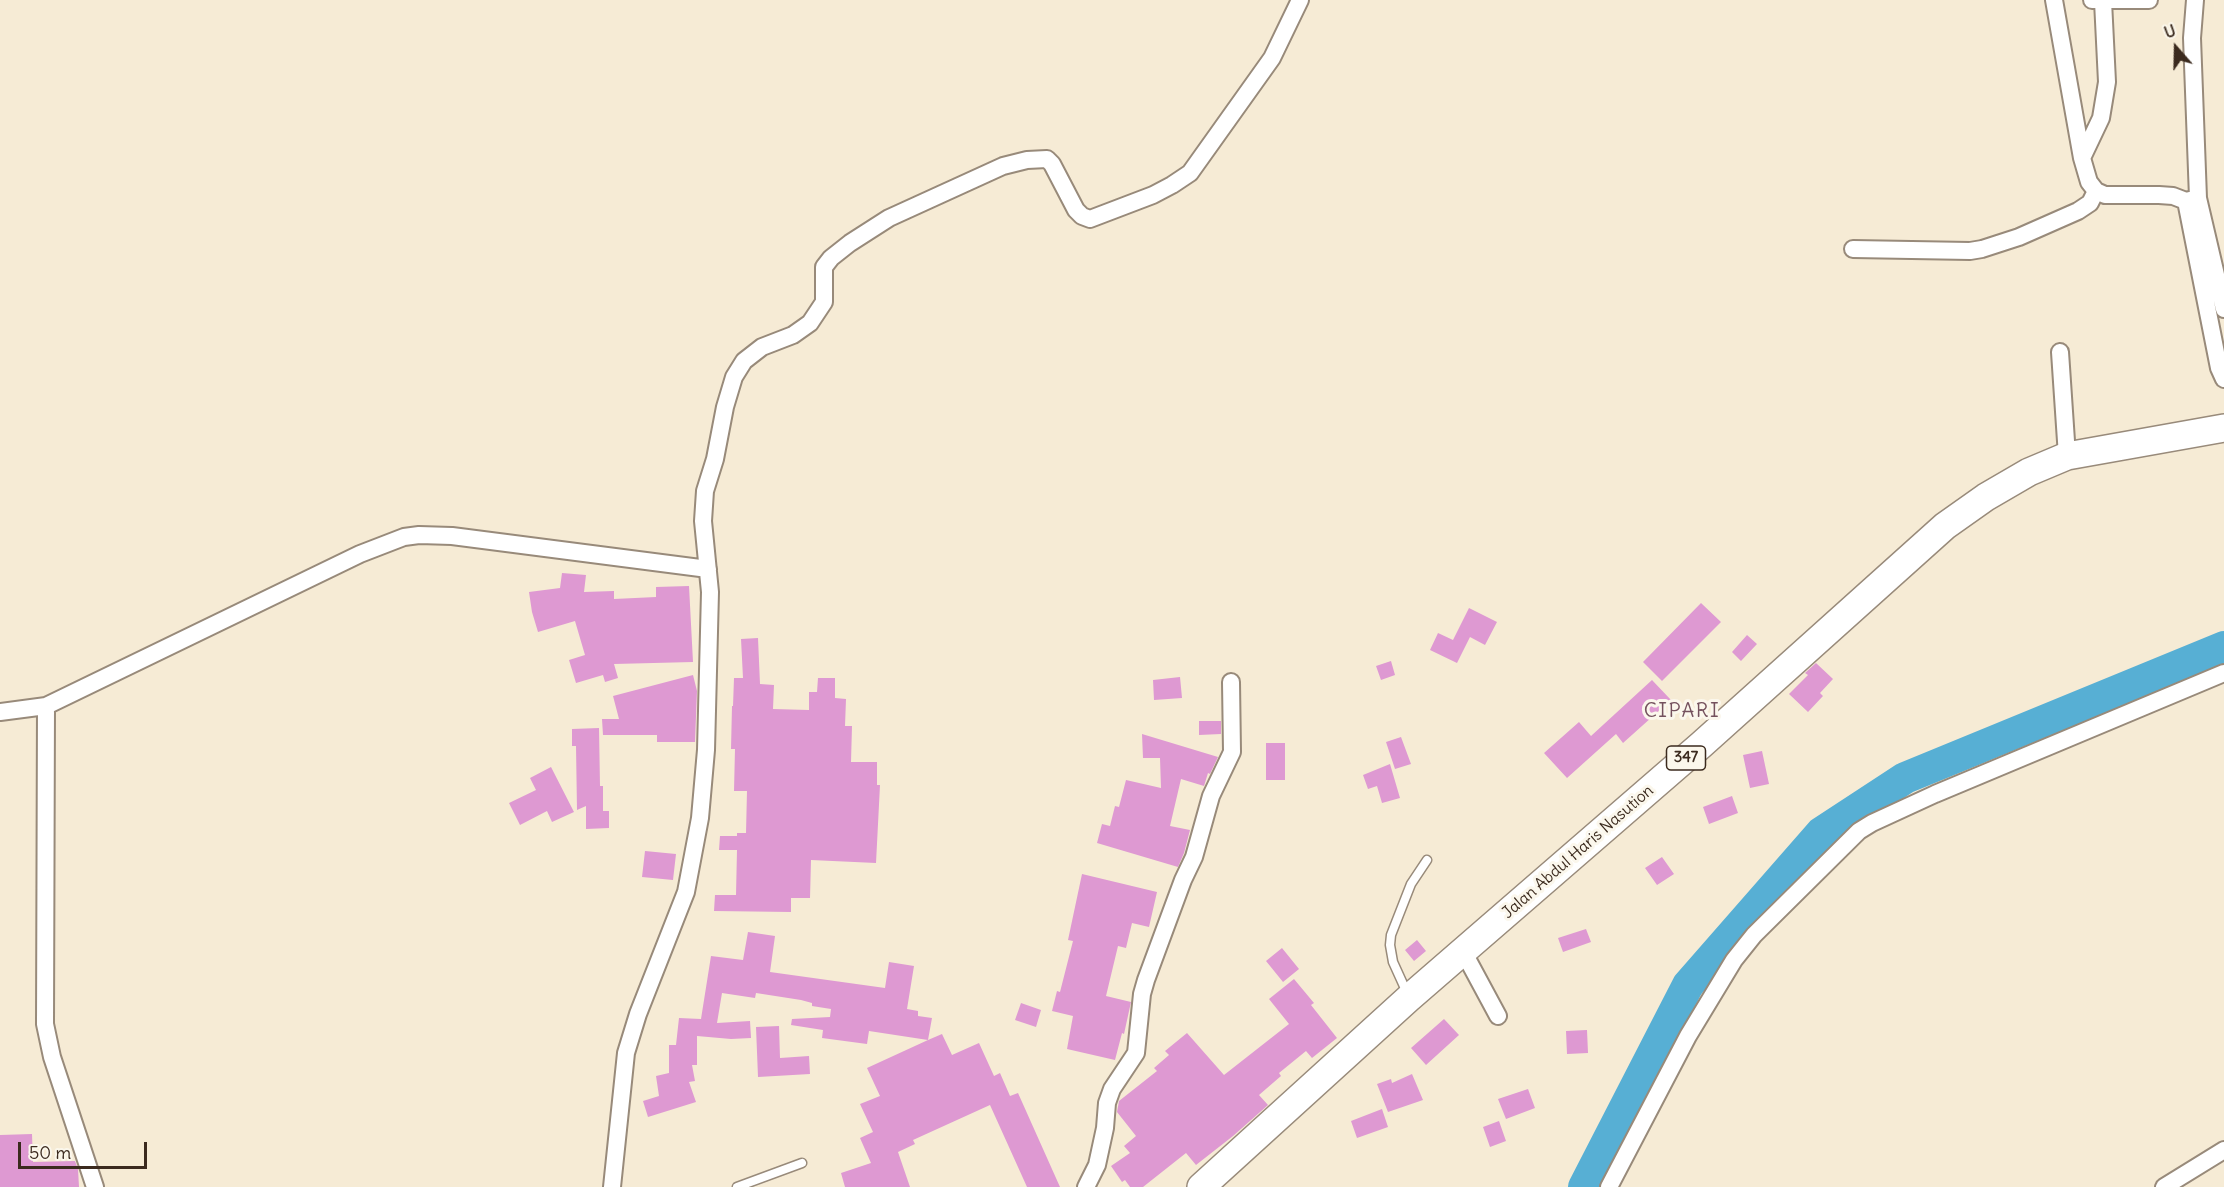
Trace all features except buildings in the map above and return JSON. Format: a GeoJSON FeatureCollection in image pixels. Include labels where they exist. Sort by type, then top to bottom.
{"type":"FeatureCollection","features":[{"type":"Feature","properties":{"kind":"main road","name":"Jalan Abdul Haris Nasution"},"geometry":{"type":"LineString","coordinates":[[1201,1187],[1409,998],[1701,745],[1945,526],[1986,497],[2029,472],[2067,456],[2224,428]]}},
{"type":"Feature","properties":{"kind":"street"},"geometry":{"type":"LineString","coordinates":[[612,1187],[626,1053],[638,1014],[686,892],[700,819],[706,750],[710,591],[703,520],[705,490],[715,459],[725,407],[734,377],[744,361],[762,347],[793,335],[810,323],[824,302],[824,267],[831,258],[888,218],[1003,166],[1042,158],[1050,162],[1076,210],[1082,216],[1090,219],[1164,189],[1190,173],[1272,58],[1300,0]]}},
{"type":"Feature","properties":{"kind":"street"},"geometry":{"type":"LineString","coordinates":[[2054,0],[2082,158],[2089,182],[2096,191],[2105,195],[2138,193],[2192,200]]}},
{"type":"Feature","properties":{"kind":"street"},"geometry":{"type":"LineString","coordinates":[[2092,0],[2149,0]]}},
{"type":"Feature","properties":{"kind":"street"},"geometry":{"type":"LineString","coordinates":[[2194,0],[2192,200],[2222,372]]}},
{"type":"Feature","properties":{"kind":"street"},"geometry":{"type":"LineString","coordinates":[[2082,158],[2101,118],[2107,82],[2103,1]]}},
{"type":"Feature","properties":{"kind":"street"},"geometry":{"type":"LineString","coordinates":[[1853,249],[1970,251],[1982,249],[2019,237],[2078,211],[2090,203],[2096,191]]}},
{"type":"Feature","properties":{"kind":"street"},"geometry":{"type":"LineString","coordinates":[[2192,200],[2224,309]]}},
{"type":"Feature","properties":{"kind":"street"},"geometry":{"type":"LineString","coordinates":[[2060,352],[2067,456]]}},
{"type":"Feature","properties":{"kind":"street"},"geometry":{"type":"LineString","coordinates":[[0,712],[46,706],[360,554],[404,537],[452,536],[708,569]]}},
{"type":"Feature","properties":{"kind":"street"},"geometry":{"type":"LineString","coordinates":[[1609,1187],[1688,1036],[1734,960],[1754,935],[1859,831],[1935,794],[2224,673]]}},
{"type":"Feature","properties":{"kind":"street"},"geometry":{"type":"LineString","coordinates":[[1086,1187],[1097,1165],[1105,1128],[1107,1103],[1112,1089],[1136,1053],[1142,994],[1146,980],[1199,843],[1211,796],[1232,752],[1231,682]]}},
{"type":"Feature","properties":{"kind":"street"},"geometry":{"type":"LineString","coordinates":[[46,706],[45,1024],[52,1057],[95,1187]]}},
{"type":"Feature","properties":{"kind":"street"},"geometry":{"type":"LineString","coordinates":[[1463,951],[1498,1016]]}},
{"type":"Feature","properties":{"kind":"street"},"geometry":{"type":"LineString","coordinates":[[2164,1187],[2224,1150]]}},
{"type":"Feature","properties":{"kind":"lane"},"geometry":{"type":"LineString","coordinates":[[1409,998],[1393,962],[1390,945],[1396,920],[1411,884],[1427,860]]}},
{"type":"Feature","properties":{"kind":"lane"},"geometry":{"type":"LineString","coordinates":[[737,1187],[802,1163]]}},
{"type":"Feature","properties":{"kind":"waterway"},"geometry":{"type":"LineString","coordinates":[[1584,1187],[1688,985],[1821,833],[1905,778],[2224,647]]}},
{"type":"Feature","properties":{"kind":"district","name":"CIPARI"},"geometry":{"type":"Point","coordinates":[1682,711]}}]}
